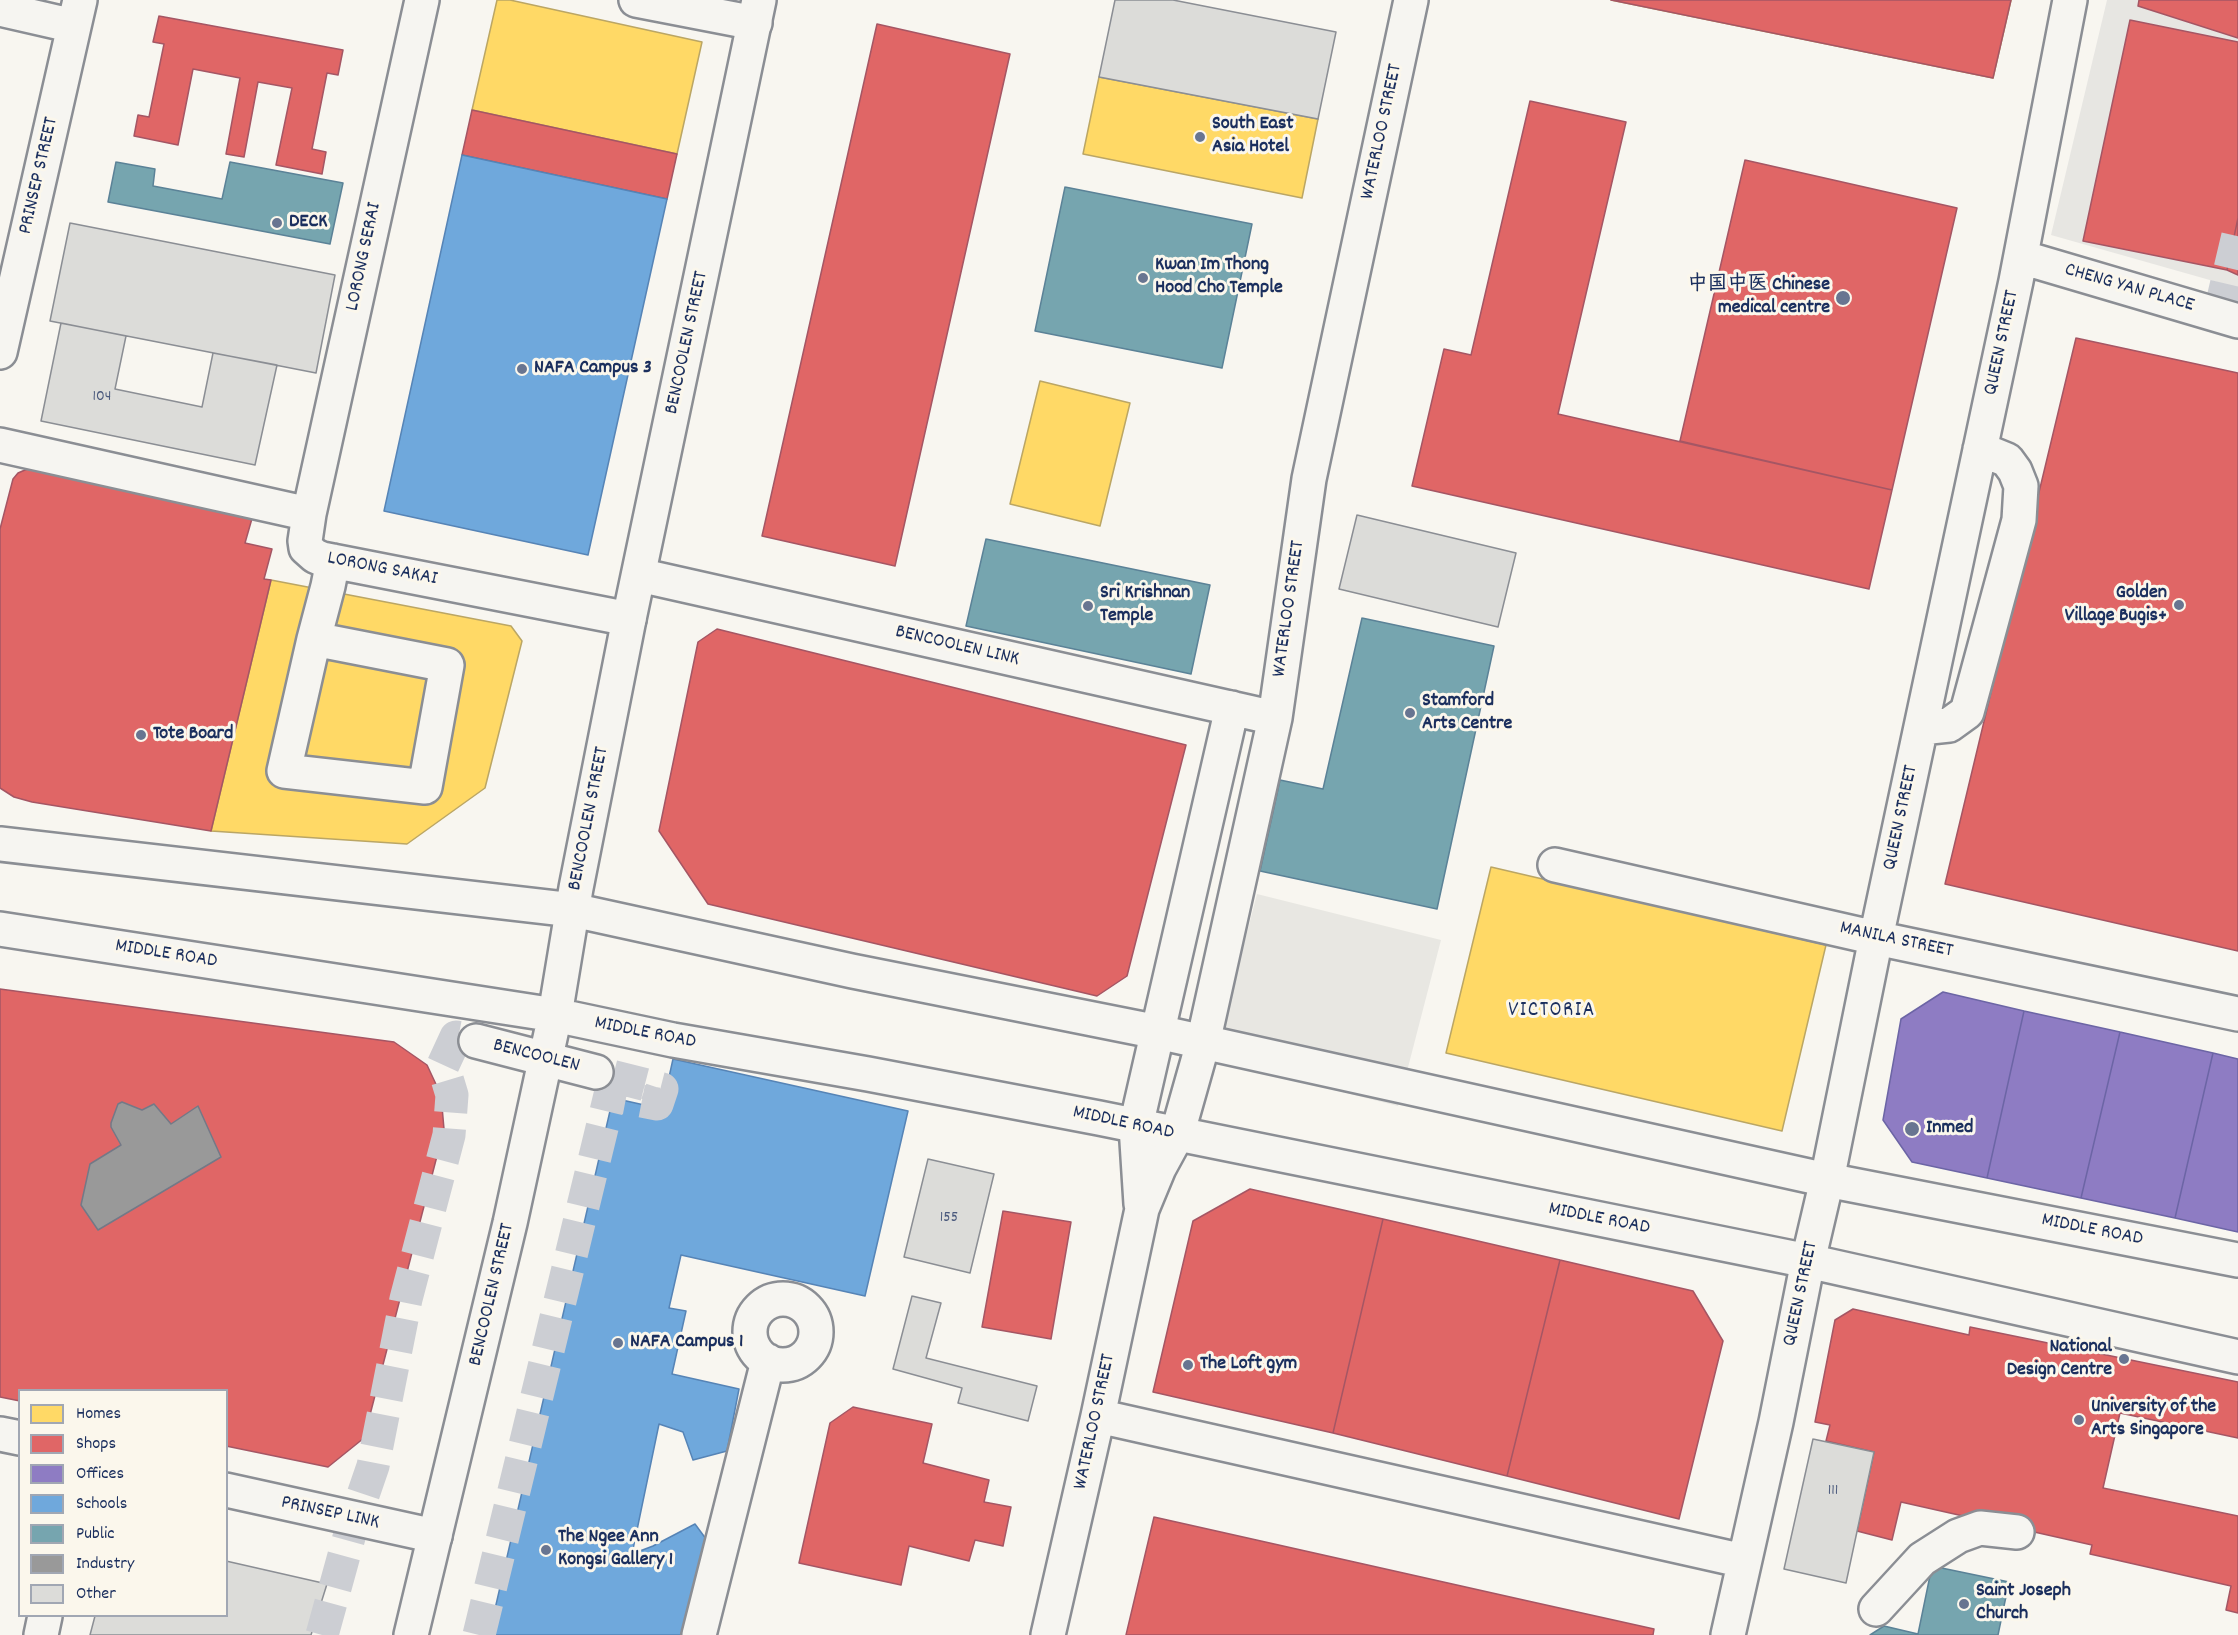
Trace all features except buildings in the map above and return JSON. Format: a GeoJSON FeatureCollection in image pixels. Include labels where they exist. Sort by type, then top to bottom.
{"type":"FeatureCollection","features":[{"type":"Feature","properties":{"kind":"main road","name":"LORONG SERAI"},"geometry":{"type":"LineString","coordinates":[[309,514],[422,0]]}},
{"type":"Feature","properties":{"kind":"main road"},"geometry":{"type":"LineString","coordinates":[[636,0],[757,12]]}},
{"type":"Feature","properties":{"kind":"main road","name":"WATERLOO STREET"},"geometry":{"type":"LineString","coordinates":[[1048,1635],[1142,1209],[1159,1168],[1177,1135],[1203,1043],[1275,718],[1309,478],[1412,0]]}},
{"type":"Feature","properties":{"kind":"main road","name":"QUEEN STREET"},"geometry":{"type":"LineString","coordinates":[[1728,1635],[1776,1422],[1808,1261],[2021,257],[2070,0]]}},
{"type":"Feature","properties":{"kind":"main road"},"geometry":{"type":"LineString","coordinates":[[0,9],[77,13]]}},
{"type":"Feature","properties":{"kind":"main road","name":"BENCOOLEN STREET"},"geometry":{"type":"LineString","coordinates":[[411,1635],[510,1223],[555,1015],[576,888],[629,619],[757,12]]}},
{"type":"Feature","properties":{"kind":"main road","name":"PRINSEP STREET"},"geometry":{"type":"LineString","coordinates":[[0,352],[77,13]]}},
{"type":"Feature","properties":{"kind":"main road","name":"CHENG YAN PLACE"},"geometry":{"type":"LineString","coordinates":[[2021,257],[2238,321]]}},
{"type":"Feature","properties":{"kind":"main road"},"geometry":{"type":"LineString","coordinates":[[0,445],[309,514]]}},
{"type":"Feature","properties":{"kind":"main road"},"geometry":{"type":"LineString","coordinates":[[1921,728],[1949,725],[1967,712],[2015,566],[2021,486],[2015,471],[2007,460],[1980,449]]}},
{"type":"Feature","properties":{"kind":"main road","name":"LORONG SAKAI"},"geometry":{"type":"LineString","coordinates":[[309,514],[305,542],[306,548],[315,556],[629,619]]}},
{"type":"Feature","properties":{"kind":"main road"},"geometry":{"type":"LineString","coordinates":[[314,639],[447,665],[425,787],[284,771],[314,639],[333,561]]}},
{"type":"Feature","properties":{"kind":"main road","name":"BENCOOLEN LINK"},"geometry":{"type":"LineString","coordinates":[[639,575],[1275,718]]}},
{"type":"Feature","properties":{"kind":"main road","name":"WATERLOO STREET"},"geometry":{"type":"LineString","coordinates":[[1142,1209],[1136,1126],[1232,708]]}},
{"type":"Feature","properties":{"kind":"main road","name":"MIDDLE ROAD"},"geometry":{"type":"LineString","coordinates":[[0,844],[573,910],[852,971],[1158,1032],[1827,1180],[2238,1260]]}},
{"type":"Feature","properties":{"kind":"main road","name":"MANILA STREET"},"geometry":{"type":"LineString","coordinates":[[1555,865],[1876,938],[2238,1014]]}},
{"type":"Feature","properties":{"kind":"main road","name":"MIDDLE ROAD"},"geometry":{"type":"LineString","coordinates":[[0,929],[555,1015],[673,1040],[879,1076],[1808,1261],[2238,1357]]}},
{"type":"Feature","properties":{"kind":"main road","name":"BENCOOLEN"},"geometry":{"type":"LineString","coordinates":[[476,1041],[596,1072]]}},
{"type":"Feature","properties":{"kind":"main road"},"geometry":{"type":"LineString","coordinates":[[699,1635],[768,1362]]}},
{"type":"Feature","properties":{"kind":"main road"},"geometry":{"type":"LineString","coordinates":[[1098,1416],[1744,1561]]}},
{"type":"Feature","properties":{"kind":"main road"},"geometry":{"type":"LineString","coordinates":[[0,1434],[18,1438]]}},
{"type":"Feature","properties":{"kind":"main road","name":"PRINSEP LINK"},"geometry":{"type":"LineString","coordinates":[[228,1490],[435,1536]]}},
{"type":"Feature","properties":{"kind":"main road"},"geometry":{"type":"LineString","coordinates":[[1876,1610],[1922,1560],[1958,1536],[1980,1528],[2017,1532]]}},
{"type":"Feature","properties":{"kind":"main road"},"geometry":{"type":"LineString","coordinates":[[41,1635],[45,1617]]}},
{"type":"Feature","properties":{"kind":"shaded area"},"geometry":{"type":"Polygon","coordinates":[[[2107,0],[2238,0],[2238,288],[2051,235],[2107,0]]]}},
{"type":"Feature","properties":{"kind":"shaded area"},"geometry":{"type":"Polygon","coordinates":[[[1257,894],[1441,940],[1398,1106],[1214,1060],[1257,894]]]}},
{"type":"Feature","properties":{"kind":"tunnel"},"geometry":{"type":"LineString","coordinates":[[2219,316],[2238,235]]}},
{"type":"Feature","properties":{"kind":"tunnel"},"geometry":{"type":"LineString","coordinates":[[322,1635],[351,1530],[373,1466],[406,1299],[449,1135],[452,1095],[443,1065],[456,1037],[476,1041]]}},
{"type":"Feature","properties":{"kind":"tunnel"},"geometry":{"type":"LineString","coordinates":[[479,1635],[610,1095],[657,1104],[662,1089],[596,1072]]}},
{"type":"Feature","properties":{"kind":"place","name":"South East Asia Hotel"},"geometry":{"type":"Point","coordinates":[1200,137]}},
{"type":"Feature","properties":{"kind":"place","name":"DECK"},"geometry":{"type":"Point","coordinates":[277,223]}},
{"type":"Feature","properties":{"kind":"place","name":"Kwan Im Thong Hood Cho Temple"},"geometry":{"type":"Point","coordinates":[1143,278]}},
{"type":"Feature","properties":{"kind":"place","name":"中国中医 Chinese medical centre"},"geometry":{"type":"Point","coordinates":[1843,298]}},
{"type":"Feature","properties":{"kind":"place","name":"NAFA Campus 3"},"geometry":{"type":"Point","coordinates":[522,369]}},
{"type":"Feature","properties":{"kind":"place","name":"Golden Village Bugis+"},"geometry":{"type":"Point","coordinates":[2179,605]}},
{"type":"Feature","properties":{"kind":"place","name":"Sri Krishnan Temple"},"geometry":{"type":"Point","coordinates":[1088,606]}},
{"type":"Feature","properties":{"kind":"place","name":"Stamford Arts Centre"},"geometry":{"type":"Point","coordinates":[1410,713]}},
{"type":"Feature","properties":{"kind":"place","name":"Tote Board"},"geometry":{"type":"Point","coordinates":[141,735]}},
{"type":"Feature","properties":{"kind":"place","name":"Inmed"},"geometry":{"type":"Point","coordinates":[1912,1129]}},
{"type":"Feature","properties":{"kind":"place","name":"NAFA Campus 1"},"geometry":{"type":"Point","coordinates":[618,1343]}},
{"type":"Feature","properties":{"kind":"place","name":"National Design Centre"},"geometry":{"type":"Point","coordinates":[2124,1359]}},
{"type":"Feature","properties":{"kind":"place","name":"The Loft gym"},"geometry":{"type":"Point","coordinates":[1188,1365]}},
{"type":"Feature","properties":{"kind":"place","name":"University of the Arts Singapore"},"geometry":{"type":"Point","coordinates":[2079,1420]}},
{"type":"Feature","properties":{"kind":"place","name":"The Ngee Ann Kongsi Gallery 1"},"geometry":{"type":"Point","coordinates":[546,1550]}},
{"type":"Feature","properties":{"kind":"place","name":"Saint Joseph Church"},"geometry":{"type":"Point","coordinates":[1964,1604]}},
{"type":"Feature","properties":{"kind":"district","name":"VICTORIA"},"geometry":{"type":"Point","coordinates":[1552,1012]}}]}
